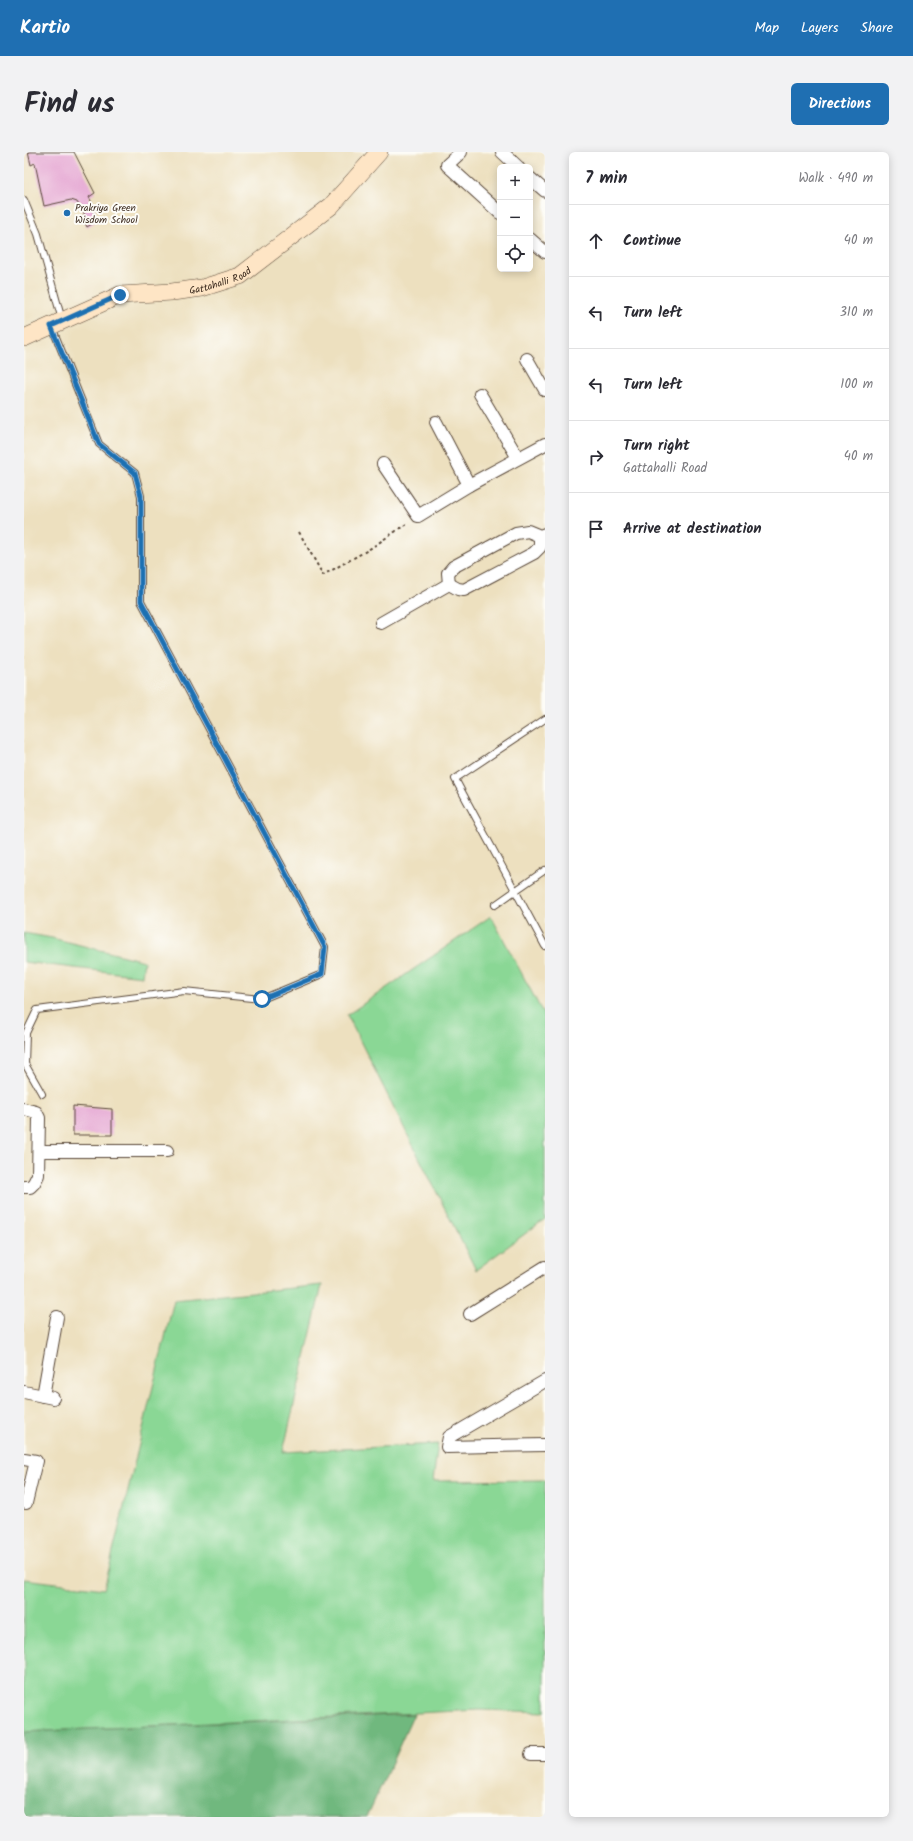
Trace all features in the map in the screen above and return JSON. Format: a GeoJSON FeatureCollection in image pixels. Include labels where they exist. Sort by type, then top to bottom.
{"type":"FeatureCollection","features":[{"type":"Feature","properties":{"kind":"main road","name":"Gattahalli Road"},"geometry":{"type":"LineString","coordinates":[[24,338],[120,295],[172,292],[202,288],[240,276],[331,206],[378,152]]}},
{"type":"Feature","properties":{"kind":"street"},"geometry":{"type":"LineString","coordinates":[[461,152],[447,165],[497,209]]}},
{"type":"Feature","properties":{"kind":"street"},"geometry":{"type":"LineString","coordinates":[[502,152],[515,164]]}},
{"type":"Feature","properties":{"kind":"street"},"geometry":{"type":"LineString","coordinates":[[533,181],[545,191]]}},
{"type":"Feature","properties":{"kind":"street"},"geometry":{"type":"LineString","coordinates":[[533,242],[545,252]]}},
{"type":"Feature","properties":{"kind":"street"},"geometry":{"type":"LineString","coordinates":[[527,359],[545,390]]}},
{"type":"Feature","properties":{"kind":"street"},"geometry":{"type":"LineString","coordinates":[[480,394],[518,458]]}},
{"type":"Feature","properties":{"kind":"street"},"geometry":{"type":"LineString","coordinates":[[436,422],[469,485]]}},
{"type":"Feature","properties":{"kind":"street"},"geometry":{"type":"LineString","coordinates":[[383,464],[418,516],[469,485],[545,444]]}},
{"type":"Feature","properties":{"kind":"street"},"geometry":{"type":"LineString","coordinates":[[528,531],[543,535],[540,547],[534,553],[464,590],[458,589],[449,584],[448,573],[453,567],[516,533],[528,531]]}},
{"type":"Feature","properties":{"kind":"street"},"geometry":{"type":"LineString","coordinates":[[381,623],[449,584]]}},
{"type":"Feature","properties":{"kind":"street"},"geometry":{"type":"LineString","coordinates":[[24,1109],[36,1112],[39,1118],[38,1175],[30,1187],[24,1187]]}},
{"type":"Feature","properties":{"kind":"street"},"geometry":{"type":"LineString","coordinates":[[38,1151],[167,1151]]}},
{"type":"Feature","properties":{"kind":"street"},"geometry":{"type":"LineString","coordinates":[[470,1314],[545,1267]]}},
{"type":"Feature","properties":{"kind":"street"},"geometry":{"type":"LineString","coordinates":[[24,1392],[48,1397],[57,1317]]}},
{"type":"Feature","properties":{"kind":"street"},"geometry":{"type":"LineString","coordinates":[[545,1380],[449,1437],[447,1448],[545,1445]]}},
{"type":"Feature","properties":{"kind":"street"},"geometry":{"type":"LineString","coordinates":[[24,1459],[36,1462],[26,1503]]}},
{"type":"Feature","properties":{"kind":"street"},"geometry":{"type":"LineString","coordinates":[[531,1754],[545,1754]]}},
{"type":"Feature","properties":{"kind":"lane"},"geometry":{"type":"LineString","coordinates":[[24,200],[38,234],[57,323],[99,444],[135,473],[141,496],[141,601],[325,947],[322,974],[262,999],[184,992],[37,1010],[26,1033],[25,1064],[42,1094]]}},
{"type":"Feature","properties":{"kind":"lane"},"geometry":{"type":"LineString","coordinates":[[545,719],[455,779],[545,946]]}},
{"type":"Feature","properties":{"kind":"lane"},"geometry":{"type":"LineString","coordinates":[[495,905],[545,870]]}},
{"type":"Feature","properties":{"kind":"path"},"geometry":{"type":"LineString","coordinates":[[299,532],[323,574],[368,550],[418,516]]}},
{"type":"Feature","properties":{"kind":"green space"},"geometry":{"type":"Polygon","coordinates":[[[491,916],[545,1017],[545,1219],[476,1270],[347,1015],[491,916]]]}},
{"type":"Feature","properties":{"kind":"green space"},"geometry":{"type":"Polygon","coordinates":[[[24,933],[52,938],[144,961],[142,976],[24,962],[24,933]]]}},
{"type":"Feature","properties":{"kind":"green space"},"geometry":{"type":"Polygon","coordinates":[[[322,1285],[283,1452],[438,1444],[433,1481],[545,1480],[545,1712],[479,1710],[24,1732],[24,1579],[104,1589],[174,1300],[322,1285]]]}},
{"type":"Feature","properties":{"kind":"green space"},"geometry":{"type":"Polygon","coordinates":[[[414,1714],[367,1817],[24,1817],[24,1732],[414,1714]]]}},
{"type":"Feature","properties":{"kind":"building"},"geometry":{"type":"Polygon","coordinates":[[[28,152],[74,152],[95,193],[89,197],[95,209],[93,211],[98,220],[87,227],[82,217],[85,215],[77,202],[71,200],[44,206],[35,163],[31,165],[28,152]]]}},
{"type":"Feature","properties":{"kind":"building"},"geometry":{"type":"Polygon","coordinates":[[[73,1106],[112,1109],[112,1135],[73,1135],[73,1106]]]}},
{"type":"Feature","properties":{"kind":"place","name":"Prakriya Green Wisdom School"},"geometry":{"type":"Point","coordinates":[67,213]}},
{"type":"Feature","properties":{"kind":"route"},"geometry":{"type":"LineString","coordinates":[[120,295],[51,326],[99,444],[135,473],[141,496],[141,601],[325,947],[322,974],[262,999]]}}]}
